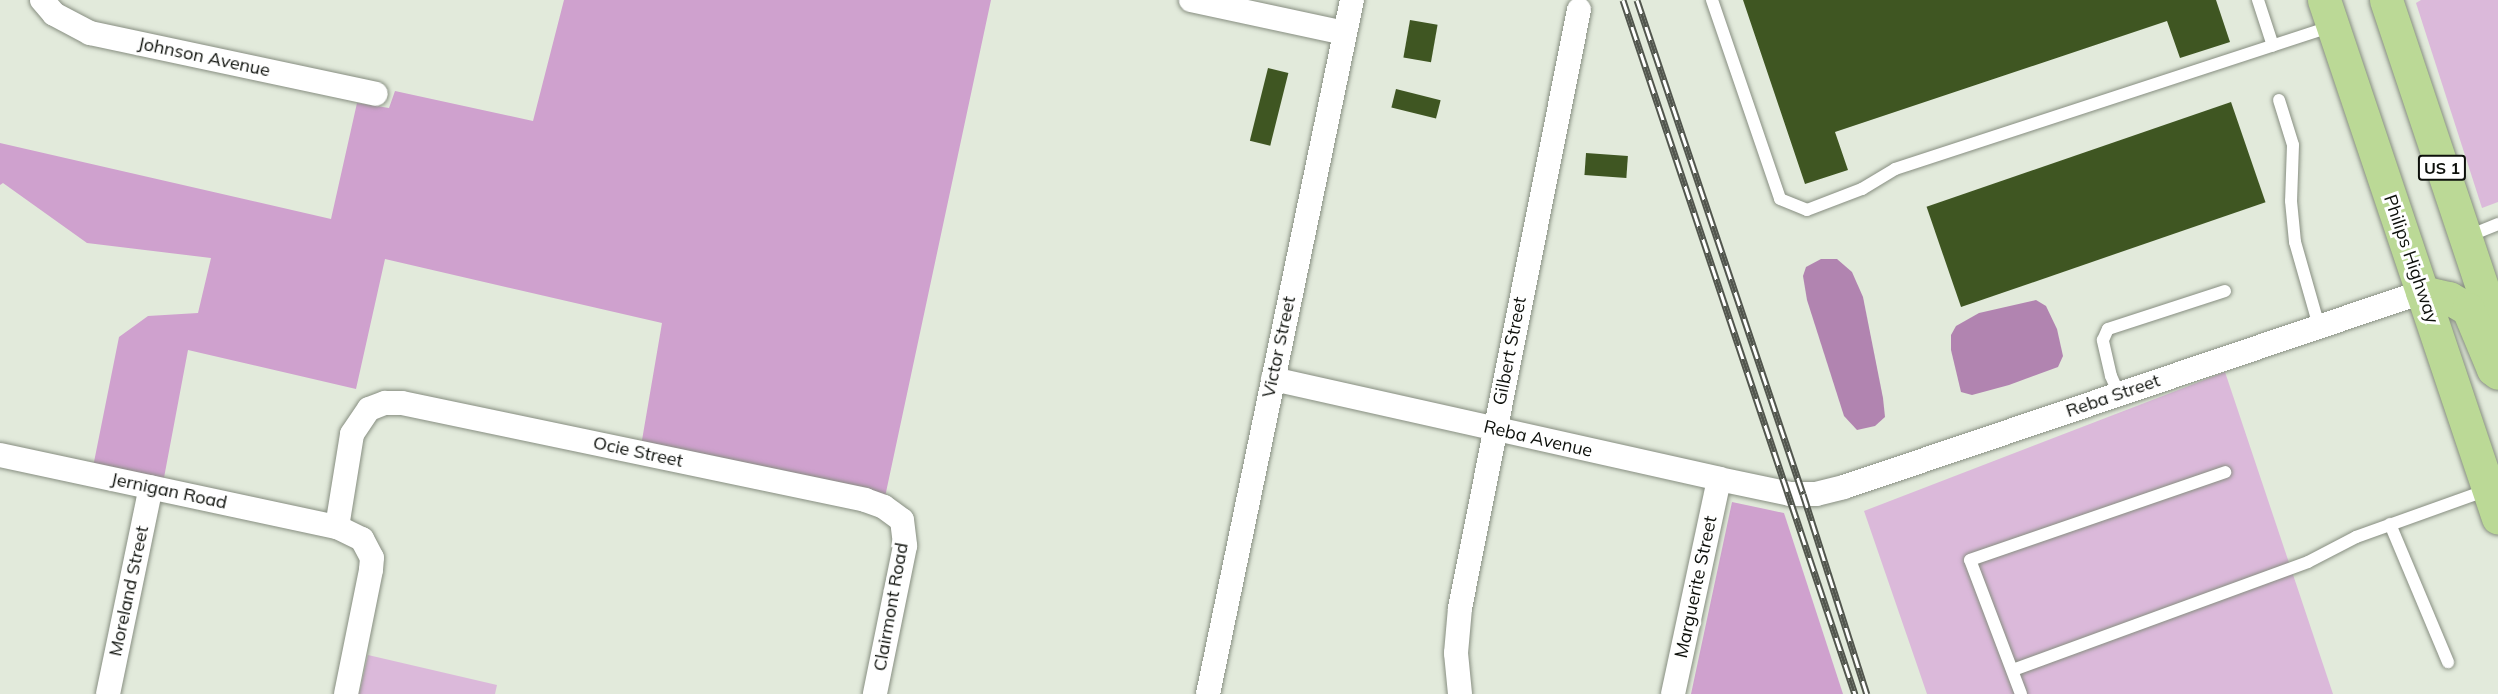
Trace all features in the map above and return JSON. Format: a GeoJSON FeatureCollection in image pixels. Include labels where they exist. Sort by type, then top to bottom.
{"type":"FeatureCollection","features":[{"type":"Feature","properties":{"kind":"main road","name":"US 1"},"geometry":{"type":"LineString","coordinates":[[2386,0],[2497,328]]}},
{"type":"Feature","properties":{"kind":"main road","name":"Philips Highway"},"geometry":{"type":"LineString","coordinates":[[2328,13],[2471,439],[2495,491]]}},
{"type":"Feature","properties":{"kind":"main road"},"geometry":{"type":"LineString","coordinates":[[2422,292],[2449,298],[2468,309],[2493,369],[2498,373]]}},
{"type":"Feature","properties":{"kind":"street","name":"Johnson Avenue"},"geometry":{"type":"LineString","coordinates":[[42,0],[54,14],[90,33],[376,94]]}},
{"type":"Feature","properties":{"kind":"street"},"geometry":{"type":"LineString","coordinates":[[1191,0],[1345,33]]}},
{"type":"Feature","properties":{"kind":"street","name":"Victor Street"},"geometry":{"type":"LineString","coordinates":[[1208,694],[1352,0]]}},
{"type":"Feature","properties":{"kind":"street","name":"Gilbert Street"},"geometry":{"type":"LineString","coordinates":[[1460,694],[1456,653],[1460,608],[1580,10]]}},
{"type":"Feature","properties":{"kind":"street","name":"Reba Street"},"geometry":{"type":"LineString","coordinates":[[1803,494],[1844,488],[2422,292]]}},
{"type":"Feature","properties":{"kind":"street","name":"Reba Avenue"},"geometry":{"type":"LineString","coordinates":[[1273,379],[1719,479],[1803,494]]}},
{"type":"Feature","properties":{"kind":"street","name":"Ocie Street"},"geometry":{"type":"LineString","coordinates":[[337,527],[352,434],[369,409],[385,403],[402,403],[865,500],[884,507],[902,520]]}},
{"type":"Feature","properties":{"kind":"street","name":"Jernigan Road"},"geometry":{"type":"LineString","coordinates":[[0,455],[337,527],[362,539],[372,558],[346,694]]}},
{"type":"Feature","properties":{"kind":"street","name":"Marguerite Street"},"geometry":{"type":"LineString","coordinates":[[1673,694],[1719,479]]}},
{"type":"Feature","properties":{"kind":"street","name":"Moreland Street"},"geometry":{"type":"LineString","coordinates":[[108,694],[151,487]]}},
{"type":"Feature","properties":{"kind":"street","name":"Clairmont Road"},"geometry":{"type":"LineString","coordinates":[[875,694],[905,546],[902,520]]}},
{"type":"Feature","properties":{"kind":"lane"},"geometry":{"type":"LineString","coordinates":[[1712,0],[1780,199],[1807,210],[1862,189],[1895,169],[2273,46],[2328,13]]}},
{"type":"Feature","properties":{"kind":"lane"},"geometry":{"type":"LineString","coordinates":[[2258,0],[2273,46]]}},
{"type":"Feature","properties":{"kind":"lane"},"geometry":{"type":"LineString","coordinates":[[2279,100],[2293,145],[2291,201],[2295,242],[2319,326]]}},
{"type":"Feature","properties":{"kind":"lane"},"geometry":{"type":"LineString","coordinates":[[2465,237],[2498,224]]}},
{"type":"Feature","properties":{"kind":"lane"},"geometry":{"type":"LineString","coordinates":[[2119,394],[2111,376],[2103,340],[2108,329],[2225,291]]}},
{"type":"Feature","properties":{"kind":"lane"},"geometry":{"type":"LineString","coordinates":[[2021,694],[1970,560],[2225,472]]}},
{"type":"Feature","properties":{"kind":"lane"},"geometry":{"type":"LineString","coordinates":[[2013,670],[2308,562],[2356,537],[2390,524],[2495,491]]}},
{"type":"Feature","properties":{"kind":"lane"},"geometry":{"type":"LineString","coordinates":[[2390,524],[2448,662]]}},
{"type":"Feature","properties":{"kind":"shaded area"},"geometry":{"type":"Polygon","coordinates":[[[564,0],[991,0],[885,497],[641,446],[662,323],[385,259],[356,389],[188,350],[163,483],[93,467],[119,337],[148,316],[198,313],[211,258],[87,243],[3,183],[0,185],[0,143],[331,219],[357,103],[389,108],[395,91],[533,121],[564,0]]]}},
{"type":"Feature","properties":{"kind":"shaded area"},"geometry":{"type":"Polygon","coordinates":[[[2421,0],[2498,0],[2498,202],[2482,208],[2416,3],[2421,0]]]}},
{"type":"Feature","properties":{"kind":"shaded area"},"geometry":{"type":"Polygon","coordinates":[[[1821,259],[1837,259],[1852,272],[1863,297],[1885,417],[1875,426],[1857,430],[1844,416],[1807,300],[1803,276],[1806,267],[1821,259]]]}},
{"type":"Feature","properties":{"kind":"shaded area"},"geometry":{"type":"Polygon","coordinates":[[[2036,300],[2046,306],[2057,329],[2063,356],[2058,367],[2009,385],[1972,395],[1961,392],[1951,350],[1951,335],[1956,326],[1979,313],[2036,300]]]}},
{"type":"Feature","properties":{"kind":"shaded area"},"geometry":{"type":"Polygon","coordinates":[[[2225,372],[2333,694],[1927,694],[1864,511],[2225,372]]]}},
{"type":"Feature","properties":{"kind":"shaded area"},"geometry":{"type":"Polygon","coordinates":[[[1732,502],[1784,513],[1843,694],[1691,694],[1732,502]]]}},
{"type":"Feature","properties":{"kind":"shaded area"},"geometry":{"type":"Polygon","coordinates":[[[368,655],[497,685],[495,694],[359,694],[368,655]]]}},
{"type":"Feature","properties":{"kind":"building"},"geometry":{"type":"Polygon","coordinates":[[[1743,0],[2216,0],[2230,42],[2180,58],[2167,21],[1835,132],[1848,170],[1805,184],[1743,0]]]}},
{"type":"Feature","properties":{"kind":"building"},"geometry":{"type":"Polygon","coordinates":[[[1410,20],[1438,25],[1431,62],[1403,57],[1410,20]]]}},
{"type":"Feature","properties":{"kind":"building"},"geometry":{"type":"Polygon","coordinates":[[[1268,68],[1288,73],[1270,146],[1250,141],[1268,68]]]}},
{"type":"Feature","properties":{"kind":"building"},"geometry":{"type":"Polygon","coordinates":[[[1396,89],[1441,100],[1436,119],[1391,107],[1396,89]]]}},
{"type":"Feature","properties":{"kind":"building"},"geometry":{"type":"Polygon","coordinates":[[[2231,102],[2266,202],[1961,307],[1927,207],[2231,102]]]}},
{"type":"Feature","properties":{"kind":"building"},"geometry":{"type":"Polygon","coordinates":[[[1586,153],[1628,156],[1626,178],[1584,175],[1586,153]]]}},
{"type":"Feature","properties":{"kind":"railway"},"geometry":{"type":"LineString","coordinates":[[1623,0],[1855,694]]}},
{"type":"Feature","properties":{"kind":"railway"},"geometry":{"type":"LineString","coordinates":[[1637,0],[1803,494],[1867,694]]}}]}
